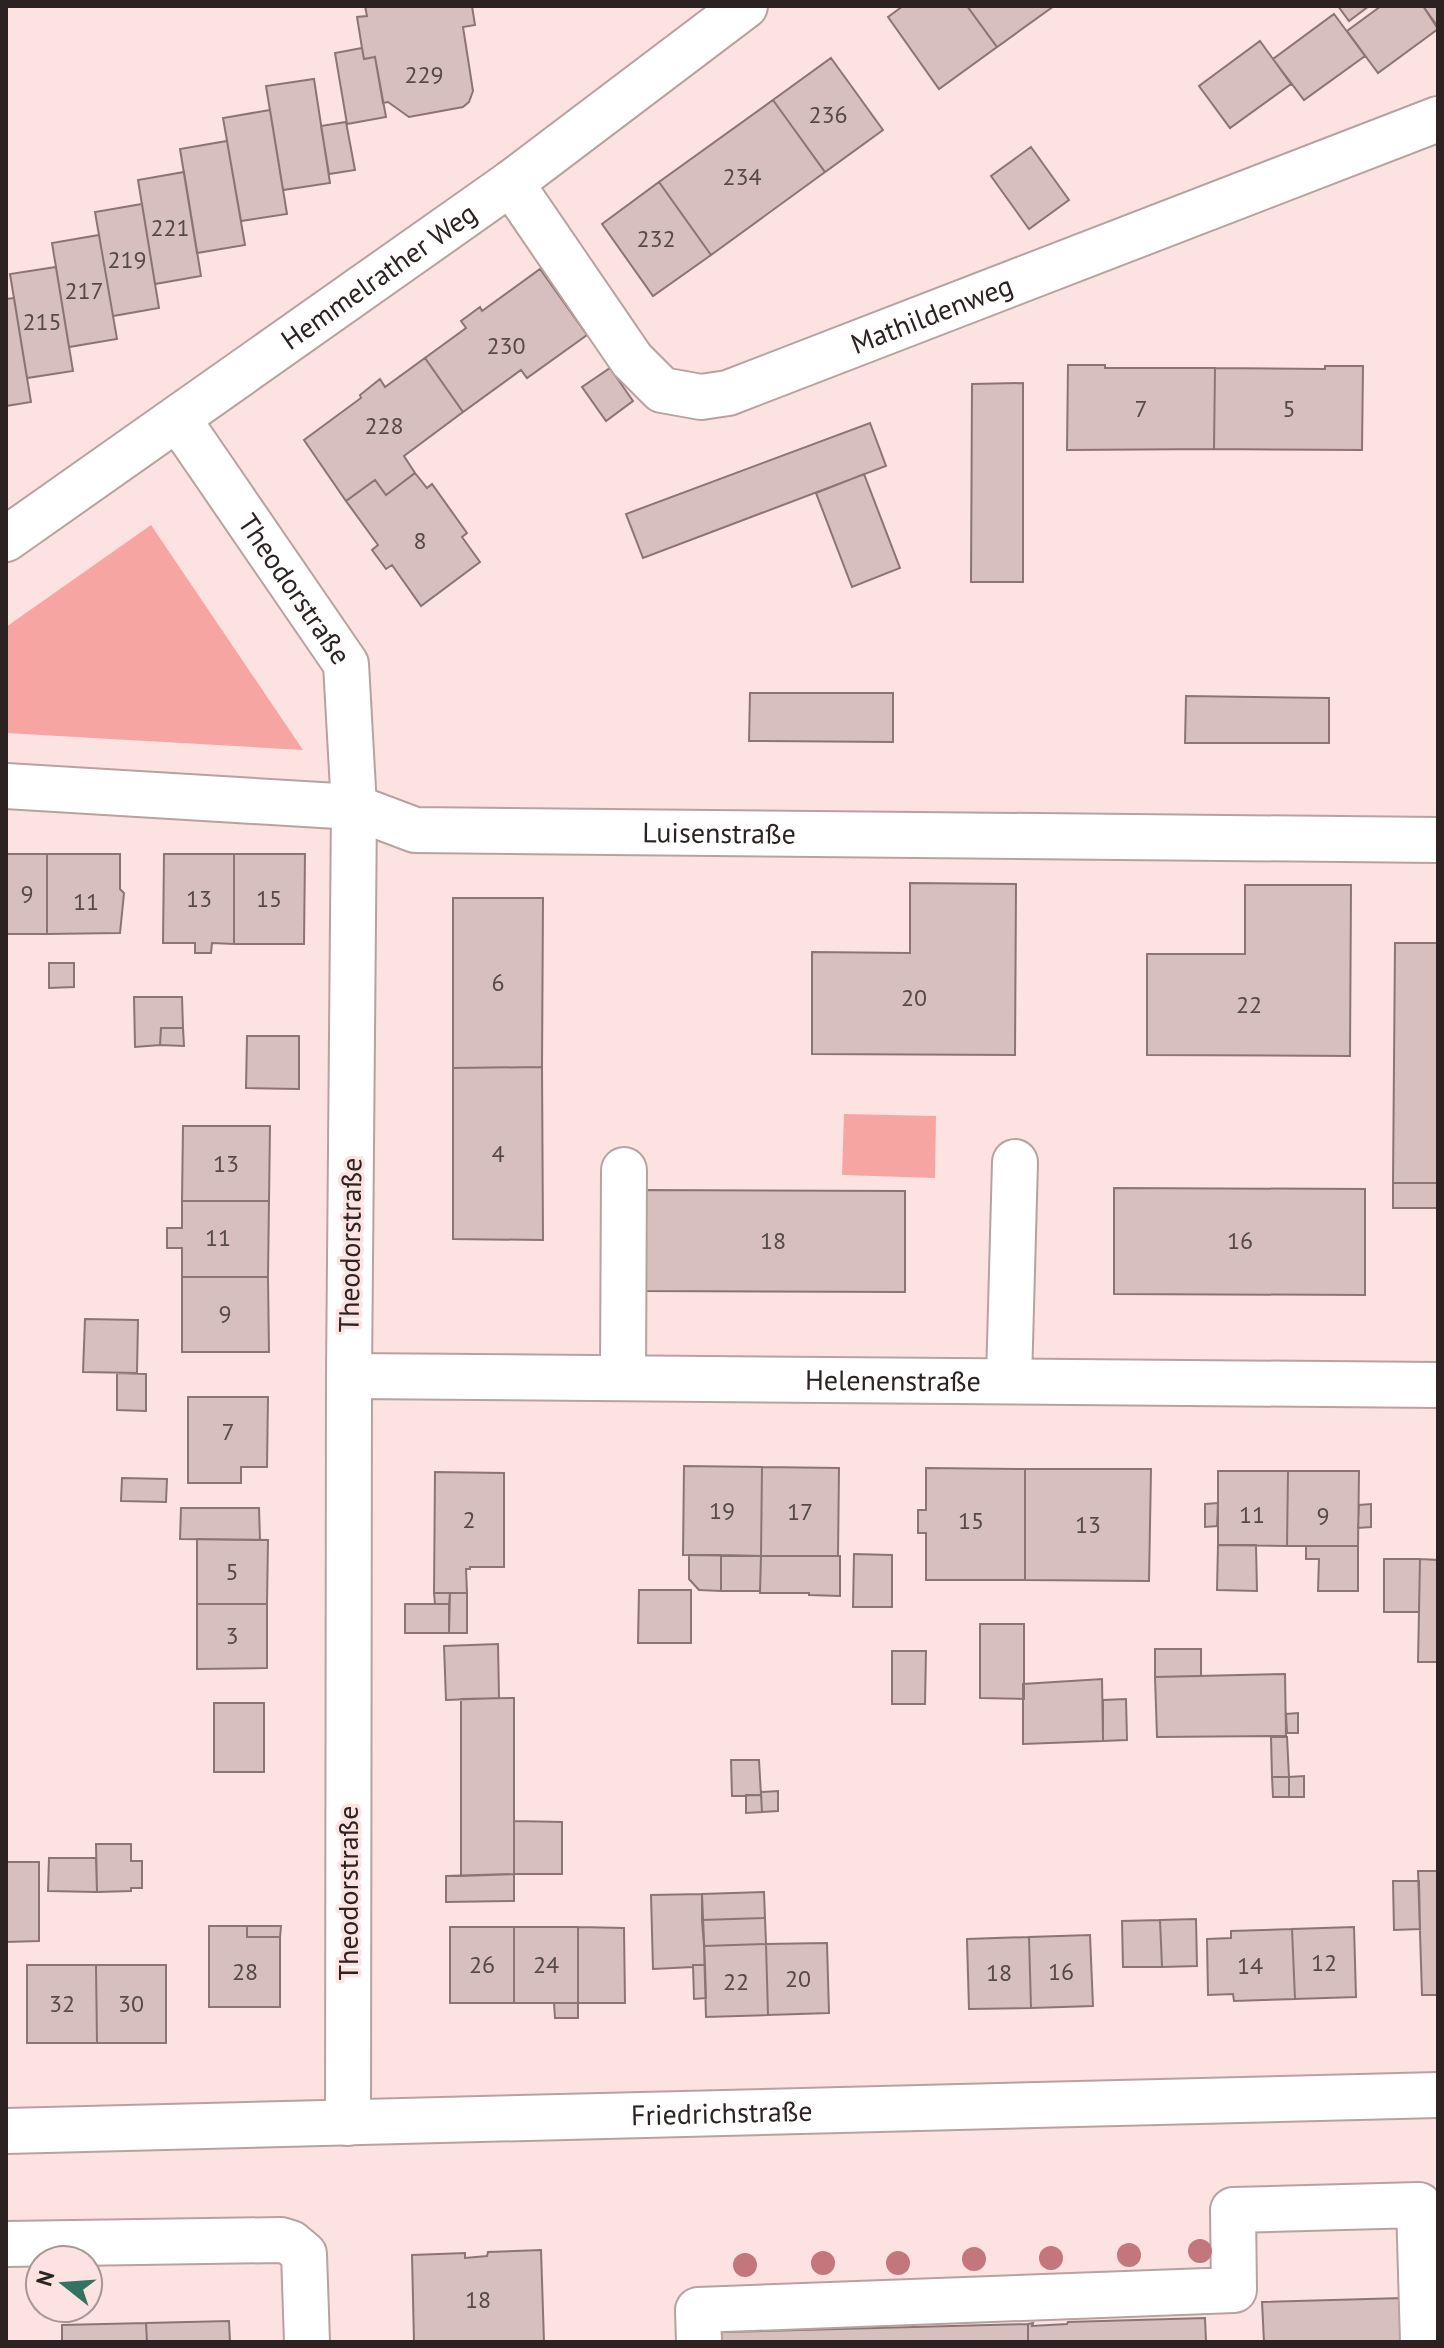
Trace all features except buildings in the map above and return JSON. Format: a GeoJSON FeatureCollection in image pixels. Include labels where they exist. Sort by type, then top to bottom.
{"type":"FeatureCollection","features":[{"type":"Feature","properties":{"kind":"street","name":"Hemmelrather Weg"},"geometry":{"type":"LineString","coordinates":[[6,539],[511,183],[745,6]]}},
{"type":"Feature","properties":{"kind":"street","name":"Mathildenweg"},"geometry":{"type":"LineString","coordinates":[[511,183],[632,360],[662,390],[701,397],[728,393],[1438,119]]}},
{"type":"Feature","properties":{"kind":"street","name":"Theodorstraße"},"geometry":{"type":"LineString","coordinates":[[178,419],[346,664],[354,807],[349,1376],[348,2123]]}},
{"type":"Feature","properties":{"kind":"street","name":"Luisenstraße"},"geometry":{"type":"LineString","coordinates":[[6,786],[354,807],[415,830],[1438,840]]}},
{"type":"Feature","properties":{"kind":"street"},"geometry":{"type":"LineString","coordinates":[[1009,1380],[1015,1162]]}},
{"type":"Feature","properties":{"kind":"street"},"geometry":{"type":"LineString","coordinates":[[623,1376],[624,1170]]}},
{"type":"Feature","properties":{"kind":"street","name":"Helenenstraße"},"geometry":{"type":"LineString","coordinates":[[349,1376],[1438,1385]]}},
{"type":"Feature","properties":{"kind":"street","name":"Friedrichstraße"},"geometry":{"type":"LineString","coordinates":[[6,2131],[1438,2095]]}},
{"type":"Feature","properties":{"kind":"street"},"geometry":{"type":"LineString","coordinates":[[699,2342],[698,2310],[1234,2290],[1233,2210],[1419,2205],[1423,2342]]}},
{"type":"Feature","properties":{"kind":"street"},"geometry":{"type":"LineString","coordinates":[[6,2244],[281,2240],[291,2243],[304,2254],[307,2342]]}},
{"type":"Feature","properties":{"kind":"shaded area"},"geometry":{"type":"Polygon","coordinates":[[[151,525],[303,750],[6,733],[6,627],[151,525]]]}},
{"type":"Feature","properties":{"kind":"shaded area"},"geometry":{"type":"Polygon","coordinates":[[[844,1114],[936,1116],[935,1178],[842,1175],[844,1114]]]}}]}
